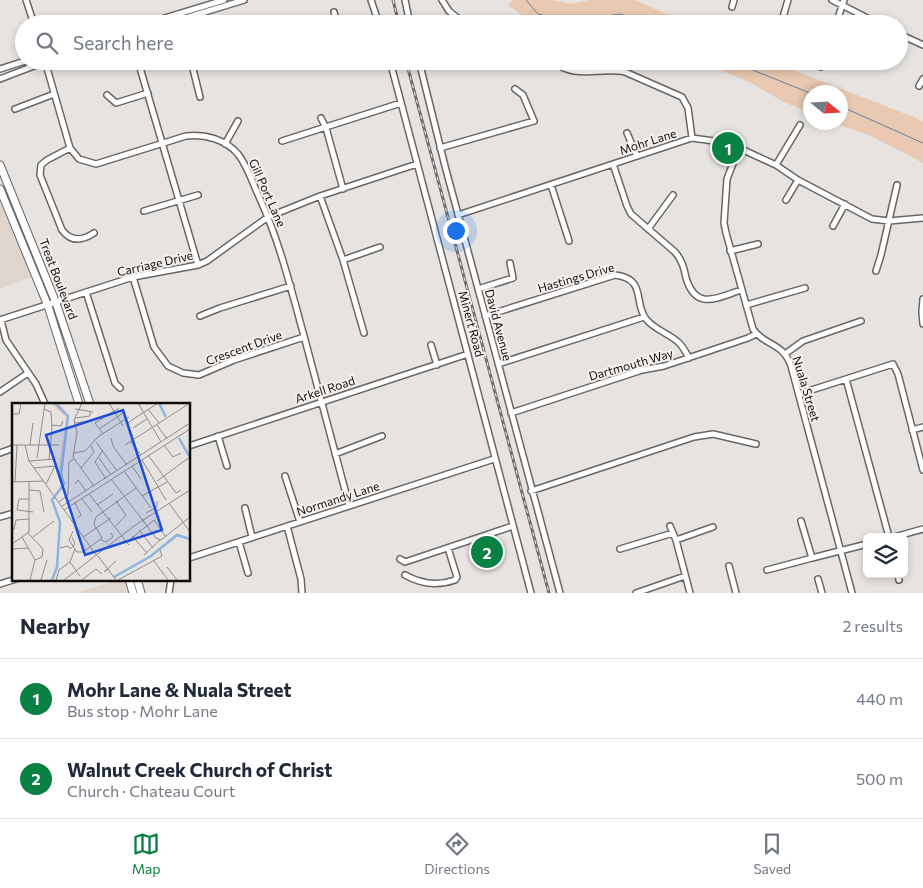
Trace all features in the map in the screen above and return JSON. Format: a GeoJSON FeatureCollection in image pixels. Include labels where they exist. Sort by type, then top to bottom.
{"type":"FeatureCollection","features":[{"type":"Feature","properties":{"kind":"main road","name":"Treat Boulevard"},"geometry":{"type":"LineString","coordinates":[[0,164],[56,303],[90,403]]}},
{"type":"Feature","properties":{"kind":"main road","name":"Treat Boulevard"},"geometry":{"type":"LineString","coordinates":[[0,189],[48,306],[79,403]]}},
{"type":"Feature","properties":{"kind":"main road"},"geometry":{"type":"LineString","coordinates":[[128,580],[133,593]]}},
{"type":"Feature","properties":{"kind":"main road"},"geometry":{"type":"LineString","coordinates":[[138,580],[141,593]]}},
{"type":"Feature","properties":{"kind":"street"},"geometry":{"type":"LineString","coordinates":[[26,0],[31,15]]}},
{"type":"Feature","properties":{"kind":"street"},"geometry":{"type":"LineString","coordinates":[[175,15],[224,0]]}},
{"type":"Feature","properties":{"kind":"street"},"geometry":{"type":"LineString","coordinates":[[200,15],[244,0]]}},
{"type":"Feature","properties":{"kind":"street"},"geometry":{"type":"LineString","coordinates":[[372,0],[376,15]]}},
{"type":"Feature","properties":{"kind":"street"},"geometry":{"type":"LineString","coordinates":[[405,0],[408,15]]}},
{"type":"Feature","properties":{"kind":"street"},"geometry":{"type":"LineString","coordinates":[[442,0],[454,15]]}},
{"type":"Feature","properties":{"kind":"street"},"geometry":{"type":"LineString","coordinates":[[732,7],[734,0]]}},
{"type":"Feature","properties":{"kind":"street"},"geometry":{"type":"LineString","coordinates":[[784,15],[788,0]]}},
{"type":"Feature","properties":{"kind":"street"},"geometry":{"type":"LineString","coordinates":[[832,0],[843,3],[864,15]]}},
{"type":"Feature","properties":{"kind":"street"},"geometry":{"type":"LineString","coordinates":[[839,15],[843,3]]}},
{"type":"Feature","properties":{"kind":"street"},"geometry":{"type":"LineString","coordinates":[[908,38],[923,45]]}},
{"type":"Feature","properties":{"kind":"street"},"geometry":{"type":"LineString","coordinates":[[0,69],[15,64]]}},
{"type":"Feature","properties":{"kind":"street"},"geometry":{"type":"LineString","coordinates":[[0,79],[23,70]]}},
{"type":"Feature","properties":{"kind":"street"},"geometry":{"type":"LineString","coordinates":[[48,70],[70,148],[47,160],[42,165],[40,175],[66,236],[77,240],[87,238],[94,233]]}},
{"type":"Feature","properties":{"kind":"street"},"geometry":{"type":"LineString","coordinates":[[141,70],[198,265]]}},
{"type":"Feature","properties":{"kind":"street"},"geometry":{"type":"LineString","coordinates":[[193,70],[200,97]]}},
{"type":"Feature","properties":{"kind":"street","name":"Minert Road"},"geometry":{"type":"LineString","coordinates":[[392,70],[531,593]]}},
{"type":"Feature","properties":{"kind":"street","name":"David Avenue"},"geometry":{"type":"LineString","coordinates":[[421,70],[531,491],[560,593]]}},
{"type":"Feature","properties":{"kind":"street"},"geometry":{"type":"LineString","coordinates":[[569,70],[575,72],[616,70],[625,72],[682,97],[688,108],[692,138]]}},
{"type":"Feature","properties":{"kind":"street"},"geometry":{"type":"LineString","coordinates":[[919,86],[923,79]]}},
{"type":"Feature","properties":{"kind":"street"},"geometry":{"type":"LineString","coordinates":[[440,148],[534,120],[523,95],[515,89]]}},
{"type":"Feature","properties":{"kind":"street"},"geometry":{"type":"LineString","coordinates":[[107,95],[116,104],[148,93]]}},
{"type":"Feature","properties":{"kind":"street"},"geometry":{"type":"LineString","coordinates":[[15,109],[54,94]]}},
{"type":"Feature","properties":{"kind":"street"},"geometry":{"type":"LineString","coordinates":[[282,141],[401,103]]}},
{"type":"Feature","properties":{"kind":"street"},"geometry":{"type":"LineString","coordinates":[[321,118],[326,128],[343,189]]}},
{"type":"Feature","properties":{"kind":"street"},"geometry":{"type":"LineString","coordinates":[[225,144],[238,121]]}},
{"type":"Feature","properties":{"kind":"street"},"geometry":{"type":"LineString","coordinates":[[776,165],[800,125]]}},
{"type":"Feature","properties":{"kind":"street"},"geometry":{"type":"LineString","coordinates":[[627,133],[637,156]]}},
{"type":"Feature","properties":{"kind":"street","name":"Gill Port Lane"},"geometry":{"type":"LineString","coordinates":[[70,148],[79,159],[86,163],[96,164],[196,135],[212,138],[236,152],[268,216],[291,286],[349,505]]}},
{"type":"Feature","properties":{"kind":"street","name":"Mohr Lane"},"geometry":{"type":"LineString","coordinates":[[458,215],[692,138],[721,142],[739,148],[776,165],[798,180],[872,218],[889,221],[923,218]]}},
{"type":"Feature","properties":{"kind":"street"},"geometry":{"type":"LineString","coordinates":[[739,148],[727,179],[724,223],[741,290],[756,334]]}},
{"type":"Feature","properties":{"kind":"street","name":"Carriage Drive"},"geometry":{"type":"LineString","coordinates":[[0,320],[133,277],[198,265],[207,261],[268,216],[320,196],[417,164]]}},
{"type":"Feature","properties":{"kind":"street"},"geometry":{"type":"LineString","coordinates":[[613,164],[626,206],[631,214],[675,252],[681,260],[689,286],[695,296],[704,299],[714,299],[741,290]]}},
{"type":"Feature","properties":{"kind":"street"},"geometry":{"type":"LineString","coordinates":[[786,200],[798,180]]}},
{"type":"Feature","properties":{"kind":"street"},"geometry":{"type":"LineString","coordinates":[[551,185],[569,241]]}},
{"type":"Feature","properties":{"kind":"street"},"geometry":{"type":"LineString","coordinates":[[876,271],[897,185]]}},
{"type":"Feature","properties":{"kind":"street"},"geometry":{"type":"LineString","coordinates":[[144,211],[198,195]]}},
{"type":"Feature","properties":{"kind":"street"},"geometry":{"type":"LineString","coordinates":[[648,229],[674,195]]}},
{"type":"Feature","properties":{"kind":"street"},"geometry":{"type":"LineString","coordinates":[[320,196],[343,260],[364,333]]}},
{"type":"Feature","properties":{"kind":"street"},"geometry":{"type":"LineString","coordinates":[[833,226],[845,204]]}},
{"type":"Feature","properties":{"kind":"street"},"geometry":{"type":"LineString","coordinates":[[730,251],[758,244]]}},
{"type":"Feature","properties":{"kind":"street"},"geometry":{"type":"LineString","coordinates":[[343,260],[380,247]]}},
{"type":"Feature","properties":{"kind":"street"},"geometry":{"type":"LineString","coordinates":[[478,289],[513,278],[510,263]]}},
{"type":"Feature","properties":{"kind":"street","name":"Hastings Drive"},"geometry":{"type":"LineString","coordinates":[[485,316],[615,275],[624,276],[637,289],[644,317]]}},
{"type":"Feature","properties":{"kind":"street","name":"Crescent Drive"},"geometry":{"type":"LineString","coordinates":[[133,277],[154,346],[168,366],[183,373],[199,375],[234,360],[304,337]]}},
{"type":"Feature","properties":{"kind":"street"},"geometry":{"type":"LineString","coordinates":[[200,316],[291,286]]}},
{"type":"Feature","properties":{"kind":"street"},"geometry":{"type":"LineString","coordinates":[[746,305],[806,288]]}},
{"type":"Feature","properties":{"kind":"street"},"geometry":{"type":"LineString","coordinates":[[86,292],[115,383],[120,388]]}},
{"type":"Feature","properties":{"kind":"street"},"geometry":{"type":"LineString","coordinates":[[923,300],[923,324]]}},
{"type":"Feature","properties":{"kind":"street"},"geometry":{"type":"LineString","coordinates":[[498,364],[644,317],[655,328],[679,342],[689,358]]}},
{"type":"Feature","properties":{"kind":"street"},"geometry":{"type":"LineString","coordinates":[[0,320],[6,340],[36,384],[45,403]]}},
{"type":"Feature","properties":{"kind":"street"},"geometry":{"type":"LineString","coordinates":[[785,354],[802,341],[861,321]]}},
{"type":"Feature","properties":{"kind":"street","name":"Nuala Street"},"geometry":{"type":"LineString","coordinates":[[756,334],[779,348],[790,362],[852,593]]}},
{"type":"Feature","properties":{"kind":"street","name":"Dartmouth Way"},"geometry":{"type":"LineString","coordinates":[[511,413],[642,370],[664,366],[689,358],[756,334]]}},
{"type":"Feature","properties":{"kind":"street"},"geometry":{"type":"LineString","coordinates":[[431,345],[437,364]]}},
{"type":"Feature","properties":{"kind":"street","name":"Arkell Road"},"geometry":{"type":"LineString","coordinates":[[190,446],[468,354]]}},
{"type":"Feature","properties":{"kind":"street"},"geometry":{"type":"LineString","coordinates":[[799,394],[893,364],[898,374],[923,470]]}},
{"type":"Feature","properties":{"kind":"street"},"geometry":{"type":"LineString","coordinates":[[0,392],[28,373]]}},
{"type":"Feature","properties":{"kind":"street"},"geometry":{"type":"LineString","coordinates":[[846,379],[888,533]]}},
{"type":"Feature","properties":{"kind":"street"},"geometry":{"type":"LineString","coordinates":[[912,430],[923,427]]}},
{"type":"Feature","properties":{"kind":"street"},"geometry":{"type":"LineString","coordinates":[[531,491],[694,437],[713,434],[756,444]]}},
{"type":"Feature","properties":{"kind":"street"},"geometry":{"type":"LineString","coordinates":[[218,436],[227,466]]}},
{"type":"Feature","properties":{"kind":"street"},"geometry":{"type":"LineString","coordinates":[[335,454],[382,436]]}},
{"type":"Feature","properties":{"kind":"street"},"geometry":{"type":"LineString","coordinates":[[0,453],[12,449]]}},
{"type":"Feature","properties":{"kind":"street","name":"Normandy Lane"},"geometry":{"type":"LineString","coordinates":[[190,558],[494,459]]}},
{"type":"Feature","properties":{"kind":"street"},"geometry":{"type":"LineString","coordinates":[[285,476],[300,522]]}},
{"type":"Feature","properties":{"kind":"street"},"geometry":{"type":"LineString","coordinates":[[245,508],[252,537]]}},
{"type":"Feature","properties":{"kind":"street"},"geometry":{"type":"LineString","coordinates":[[0,518],[12,514]]}},
{"type":"Feature","properties":{"kind":"street"},"geometry":{"type":"LineString","coordinates":[[802,521],[812,558]]}},
{"type":"Feature","properties":{"kind":"street"},"geometry":{"type":"LineString","coordinates":[[286,526],[301,579],[302,593]]}},
{"type":"Feature","properties":{"kind":"street"},"geometry":{"type":"LineString","coordinates":[[400,559],[405,562],[512,526]]}},
{"type":"Feature","properties":{"kind":"street"},"geometry":{"type":"LineString","coordinates":[[670,526],[676,540],[690,593]]}},
{"type":"Feature","properties":{"kind":"street"},"geometry":{"type":"LineString","coordinates":[[676,540],[713,527]]}},
{"type":"Feature","properties":{"kind":"street"},"geometry":{"type":"LineString","coordinates":[[907,533],[923,528]]}},
{"type":"Feature","properties":{"kind":"street"},"geometry":{"type":"LineString","coordinates":[[620,549],[673,532]]}},
{"type":"Feature","properties":{"kind":"street"},"geometry":{"type":"LineString","coordinates":[[239,542],[248,573]]}},
{"type":"Feature","properties":{"kind":"street"},"geometry":{"type":"LineString","coordinates":[[767,570],[863,545]]}},
{"type":"Feature","properties":{"kind":"street"},"geometry":{"type":"LineString","coordinates":[[406,575],[413,580],[431,584],[455,580],[457,577],[448,548]]}},
{"type":"Feature","properties":{"kind":"street"},"geometry":{"type":"LineString","coordinates":[[729,566],[736,593]]}},
{"type":"Feature","properties":{"kind":"street"},"geometry":{"type":"LineString","coordinates":[[636,593],[685,576]]}},
{"type":"Feature","properties":{"kind":"street"},"geometry":{"type":"LineString","coordinates":[[818,579],[822,593]]}},
{"type":"Feature","properties":{"kind":"street"},"geometry":{"type":"LineString","coordinates":[[0,584],[13,580]]}},
{"type":"Feature","properties":{"kind":"street"},"geometry":{"type":"LineString","coordinates":[[170,593],[171,580]]}},
{"type":"Feature","properties":{"kind":"shaded area"},"geometry":{"type":"Polygon","coordinates":[[[513,0],[552,0],[571,4],[589,0],[635,0],[669,15],[522,15],[508,5],[513,0]]]}},
{"type":"Feature","properties":{"kind":"shaded area"},"geometry":{"type":"Polygon","coordinates":[[[721,70],[793,70],[831,85],[803,85],[803,110],[784,102],[751,83],[721,70]]]}},
{"type":"Feature","properties":{"kind":"shaded area"},"geometry":{"type":"Polygon","coordinates":[[[848,91],[923,122],[923,163],[869,135],[848,128],[848,91]]]}},
{"type":"Feature","properties":{"kind":"shaded area"},"geometry":{"type":"Polygon","coordinates":[[[0,189],[36,275],[0,289],[0,189]]]}},
{"type":"Feature","properties":{"kind":"shaded area"},"geometry":{"type":"Polygon","coordinates":[[[116,580],[129,580],[133,593],[76,593],[116,580]]]}},
{"type":"Feature","properties":{"kind":"waterway"},"geometry":{"type":"LineString","coordinates":[[526,0],[538,14],[542,15]]}},
{"type":"Feature","properties":{"kind":"waterway"},"geometry":{"type":"LineString","coordinates":[[613,15],[623,15]]}},
{"type":"Feature","properties":{"kind":"waterway"},"geometry":{"type":"LineString","coordinates":[[752,70],[803,90]]}},
{"type":"Feature","properties":{"kind":"waterway"},"geometry":{"type":"LineString","coordinates":[[848,110],[923,143]]}},
{"type":"Feature","properties":{"kind":"railway"},"geometry":{"type":"LineString","coordinates":[[393,0],[397,15]]}},
{"type":"Feature","properties":{"kind":"railway"},"geometry":{"type":"LineString","coordinates":[[408,70],[549,593]]}},
{"type":"Feature","properties":{"kind":"place","name":"Mohr Lane & Nuala Street"},"geometry":{"type":"Point","coordinates":[728,148]}},
{"type":"Feature","properties":{"kind":"place","name":"Walnut Creek Church of Christ"},"geometry":{"type":"Point","coordinates":[487,552]}}]}
